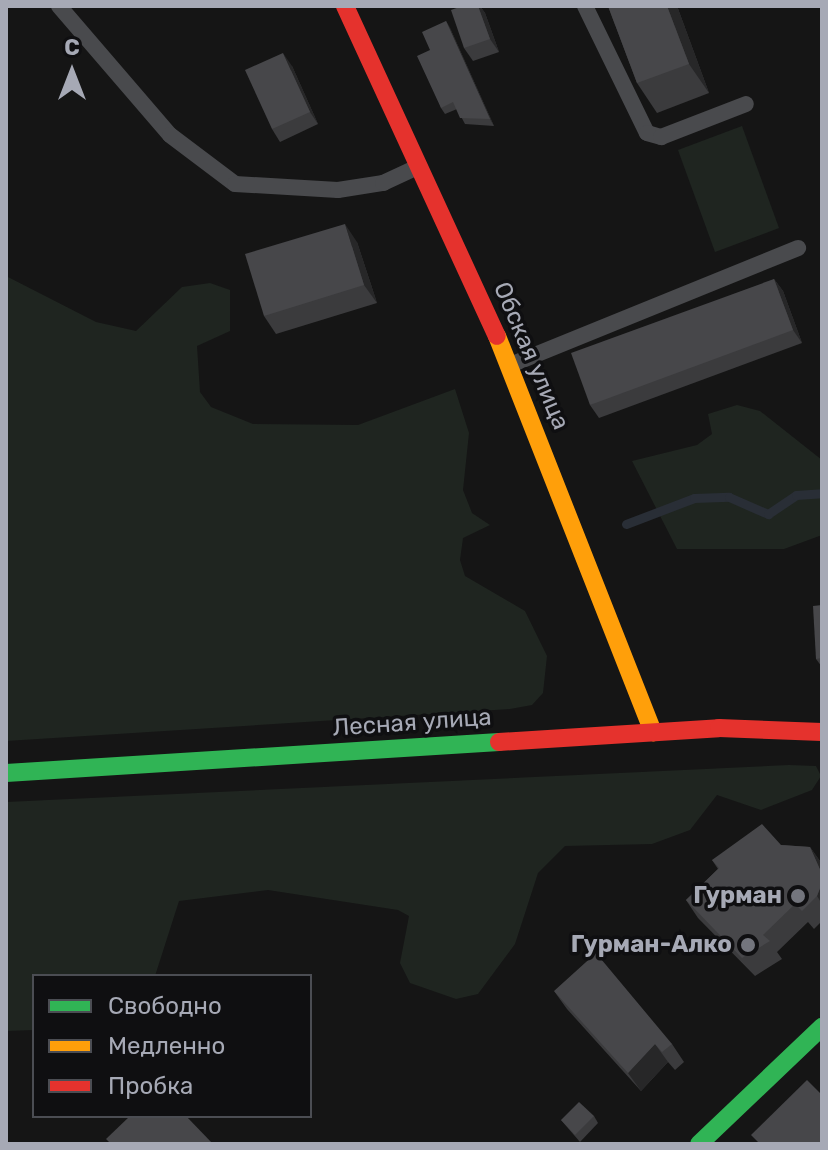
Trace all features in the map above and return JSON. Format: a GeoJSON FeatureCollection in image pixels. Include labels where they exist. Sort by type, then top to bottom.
{"type":"FeatureCollection","features":[{"type":"Feature","properties":{"kind":"street","name":"Обская улица"},"geometry":{"type":"LineString","coordinates":[[345,6],[510,366],[653,732]]}},
{"type":"Feature","properties":{"kind":"street","name":"Лесная улица"},"geometry":{"type":"LineString","coordinates":[[6,773],[653,732],[822,732]]}},
{"type":"Feature","properties":{"kind":"street"},"geometry":{"type":"LineString","coordinates":[[699,1144],[719,1137],[822,1027]]}},
{"type":"Feature","properties":{"kind":"lane"},"geometry":{"type":"LineString","coordinates":[[59,6],[170,135],[235,184],[338,190],[383,183],[418,167]]}},
{"type":"Feature","properties":{"kind":"lane"},"geometry":{"type":"LineString","coordinates":[[585,6],[647,133],[661,137],[746,104]]}},
{"type":"Feature","properties":{"kind":"lane"},"geometry":{"type":"LineString","coordinates":[[510,366],[798,248]]}},
{"type":"Feature","properties":{"kind":"shaded area"},"geometry":{"type":"Polygon","coordinates":[[[742,126],[779,228],[715,252],[678,150],[742,126]]]}},
{"type":"Feature","properties":{"kind":"shaded area"},"geometry":{"type":"Polygon","coordinates":[[[6,276],[96,322],[136,331],[182,287],[210,283],[230,290],[230,331],[197,346],[200,392],[211,407],[253,424],[358,425],[455,389],[469,433],[463,490],[472,513],[490,525],[463,538],[460,560],[465,576],[525,611],[547,656],[543,693],[532,705],[510,709],[6,741],[6,276]]]}},
{"type":"Feature","properties":{"kind":"shaded area"},"geometry":{"type":"Polygon","coordinates":[[[737,405],[760,411],[822,460],[822,535],[784,549],[677,549],[632,461],[697,445],[712,434],[708,414],[737,405]]]}},
{"type":"Feature","properties":{"kind":"shaded area"},"geometry":{"type":"Polygon","coordinates":[[[789,765],[816,766],[821,776],[812,790],[761,810],[717,795],[690,830],[652,844],[565,846],[538,873],[515,944],[478,994],[456,999],[410,983],[400,963],[409,916],[398,910],[268,890],[179,901],[156,974],[32,974],[32,1030],[6,1031],[6,802],[789,765]]]}},
{"type":"Feature","properties":{"kind":"building"},"geometry":{"type":"Polygon","coordinates":[[[478,6],[490,39],[464,48],[451,10],[478,6]]]}},
{"type":"Feature","properties":{"kind":"building"},"geometry":{"type":"Polygon","coordinates":[[[608,6],[667,6],[689,64],[637,83],[608,6]]]}},
{"type":"Feature","properties":{"kind":"building"},"geometry":{"type":"Polygon","coordinates":[[[446,21],[490,119],[460,118],[453,102],[441,108],[417,56],[430,50],[422,32],[446,21]]]}},
{"type":"Feature","properties":{"kind":"building"},"geometry":{"type":"Polygon","coordinates":[[[283,53],[310,112],[272,129],[245,70],[283,53]]]}},
{"type":"Feature","properties":{"kind":"building"},"geometry":{"type":"Polygon","coordinates":[[[345,224],[364,285],[264,316],[245,254],[345,224]]]}},
{"type":"Feature","properties":{"kind":"building"},"geometry":{"type":"Polygon","coordinates":[[[774,279],[793,330],[590,405],[571,353],[774,279]]]}},
{"type":"Feature","properties":{"kind":"building"},"geometry":{"type":"Polygon","coordinates":[[[822,605],[822,658],[816,659],[813,606],[822,605]]]}},
{"type":"Feature","properties":{"kind":"building"},"geometry":{"type":"Polygon","coordinates":[[[762,824],[781,845],[810,847],[822,874],[822,883],[817,896],[802,911],[795,904],[763,935],[770,941],[742,958],[686,900],[719,868],[712,860],[762,824]]]}},
{"type":"Feature","properties":{"kind":"building"},"geometry":{"type":"Polygon","coordinates":[[[596,953],[672,1044],[662,1052],[655,1044],[628,1073],[554,991],[596,953]]]}},
{"type":"Feature","properties":{"kind":"building"},"geometry":{"type":"Polygon","coordinates":[[[807,1080],[822,1095],[822,1144],[760,1144],[751,1135],[807,1080]]]}},
{"type":"Feature","properties":{"kind":"building"},"geometry":{"type":"Polygon","coordinates":[[[579,1102],[594,1116],[575,1135],[561,1120],[579,1102]]]}},
{"type":"Feature","properties":{"kind":"building"},"geometry":{"type":"Polygon","coordinates":[[[128,1118],[188,1118],[213,1144],[111,1144],[106,1139],[128,1118]]]}},
{"type":"Feature","properties":{"kind":"waterway"},"geometry":{"type":"LineString","coordinates":[[626,524],[694,498],[729,497],[768,514],[796,495],[822,493]]}},
{"type":"Feature","properties":{"kind":"traffic: fast"},"geometry":{"type":"LineString","coordinates":[[6,773],[499,742]]}},
{"type":"Feature","properties":{"kind":"traffic: fast"},"geometry":{"type":"LineString","coordinates":[[699,1144],[822,1027]]}},
{"type":"Feature","properties":{"kind":"traffic: slow"},"geometry":{"type":"LineString","coordinates":[[497,336],[653,732]]}},
{"type":"Feature","properties":{"kind":"traffic: jam"},"geometry":{"type":"LineString","coordinates":[[345,6],[497,336]]}},
{"type":"Feature","properties":{"kind":"traffic: jam"},"geometry":{"type":"LineString","coordinates":[[499,742],[719,728],[822,732]]}},
{"type":"Feature","properties":{"kind":"place","name":"Гурман"},"geometry":{"type":"Point","coordinates":[798,896]}},
{"type":"Feature","properties":{"kind":"place","name":"Гурман-Алко"},"geometry":{"type":"Point","coordinates":[748,945]}}]}
